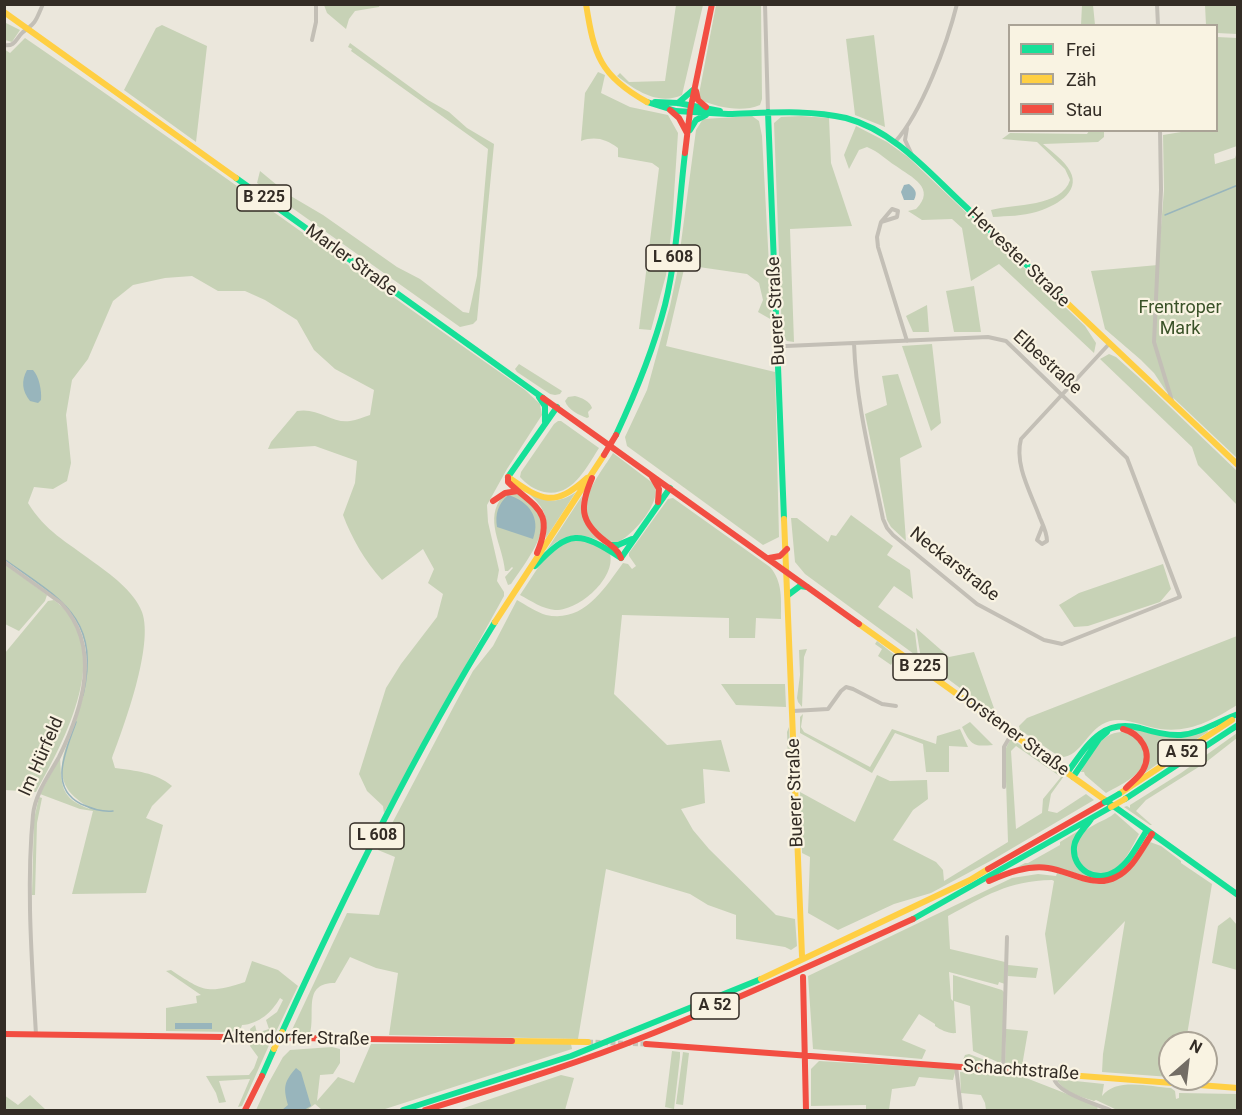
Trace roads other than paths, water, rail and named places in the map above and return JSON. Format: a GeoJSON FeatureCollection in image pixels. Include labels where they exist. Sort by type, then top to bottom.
{"type":"FeatureCollection","features":[{"type":"Feature","properties":{"kind":"main road"},"geometry":{"type":"LineString","coordinates":[[586,4],[596,52],[605,71],[620,86],[647,102],[676,114],[687,135]]}},
{"type":"Feature","properties":{"kind":"main road","name":"L 608"},"geometry":{"type":"LineString","coordinates":[[246,1110],[343,902],[445,707],[509,600],[616,435],[643,376],[665,304],[671,272],[687,135],[712,4]]}},
{"type":"Feature","properties":{"kind":"main road","name":"Marler Straße"},"geometry":{"type":"LineString","coordinates":[[4,12],[670,488]]}},
{"type":"Feature","properties":{"kind":"main road"},"geometry":{"type":"LineString","coordinates":[[678,103],[695,85]]}},
{"type":"Feature","properties":{"kind":"main road"},"geometry":{"type":"LineString","coordinates":[[695,85],[698,100],[709,111]]}},
{"type":"Feature","properties":{"kind":"main road"},"geometry":{"type":"LineString","coordinates":[[647,102],[678,103],[691,109]]}},
{"type":"Feature","properties":{"kind":"main road"},"geometry":{"type":"LineString","coordinates":[[666,108],[728,114],[768,112]]}},
{"type":"Feature","properties":{"kind":"main road"},"geometry":{"type":"LineString","coordinates":[[687,135],[696,120],[709,111]]}},
{"type":"Feature","properties":{"kind":"main road","name":"Hervester Straße"},"geometry":{"type":"LineString","coordinates":[[768,112],[814,113],[839,117],[865,124],[895,142],[1238,465]]}},
{"type":"Feature","properties":{"kind":"main road","name":"Buerer Straße"},"geometry":{"type":"LineString","coordinates":[[768,112],[802,956]]}},
{"type":"Feature","properties":{"kind":"main road"},"geometry":{"type":"LineString","coordinates":[[533,390],[545,406],[546,419],[543,426]]}},
{"type":"Feature","properties":{"kind":"main road"},"geometry":{"type":"LineString","coordinates":[[524,578],[541,544],[545,527],[540,511],[529,498],[508,482],[508,477],[557,407]]}},
{"type":"Feature","properties":{"kind":"main road"},"geometry":{"type":"LineString","coordinates":[[508,477],[538,496],[553,499],[572,492],[598,465]]}},
{"type":"Feature","properties":{"kind":"main road"},"geometry":{"type":"LineString","coordinates":[[598,465],[584,499],[584,517],[590,529],[620,552],[621,558]]}},
{"type":"Feature","properties":{"kind":"main road"},"geometry":{"type":"LineString","coordinates":[[649,473],[659,489],[658,503]]}},
{"type":"Feature","properties":{"kind":"main road"},"geometry":{"type":"LineString","coordinates":[[621,558],[670,488]]}},
{"type":"Feature","properties":{"kind":"main road","name":"Dorstener Straße"},"geometry":{"type":"LineString","coordinates":[[670,488],[1238,895]]}},
{"type":"Feature","properties":{"kind":"main road"},"geometry":{"type":"LineString","coordinates":[[493,501],[505,493],[519,491]]}},
{"type":"Feature","properties":{"kind":"main road"},"geometry":{"type":"LineString","coordinates":[[524,578],[561,540],[571,537],[581,536],[592,539],[621,558]]}},
{"type":"Feature","properties":{"kind":"main road"},"geometry":{"type":"LineString","coordinates":[[611,545],[634,539]]}},
{"type":"Feature","properties":{"kind":"main road"},"geometry":{"type":"LineString","coordinates":[[769,558],[780,556],[787,549]]}},
{"type":"Feature","properties":{"kind":"main road"},"geometry":{"type":"LineString","coordinates":[[788,595],[800,586],[808,587]]}},
{"type":"Feature","properties":{"kind":"main road"},"geometry":{"type":"LineString","coordinates":[[1070,775],[1096,735],[1107,728],[1126,725],[1165,735],[1188,734],[1238,716]]}},
{"type":"Feature","properties":{"kind":"main road","name":"A 52"},"geometry":{"type":"LineString","coordinates":[[402,1110],[571,1056],[778,972],[970,880],[1119,794],[1238,716]]}},
{"type":"Feature","properties":{"kind":"main road","name":"A 52"},"geometry":{"type":"LineString","coordinates":[[426,1110],[644,1037],[849,949],[977,885],[1125,799],[1238,725]]}},
{"type":"Feature","properties":{"kind":"main road"},"geometry":{"type":"LineString","coordinates":[[1070,775],[1103,735],[1111,730],[1124,729],[1135,733],[1142,740],[1147,756],[1143,770],[1126,788]]}},
{"type":"Feature","properties":{"kind":"main road"},"geometry":{"type":"LineString","coordinates":[[1091,818],[1076,838],[1073,850],[1078,866],[1094,876],[1105,876],[1117,871],[1150,832]]}},
{"type":"Feature","properties":{"kind":"main road"},"geometry":{"type":"LineString","coordinates":[[977,885],[1015,871],[1038,868],[1065,871],[1096,881],[1110,880],[1126,869],[1150,832]]}},
{"type":"Feature","properties":{"kind":"main road"},"geometry":{"type":"LineString","coordinates":[[803,977],[806,1110]]}},
{"type":"Feature","properties":{"kind":"main road","name":"Altendorfer Straße"},"geometry":{"type":"LineString","coordinates":[[4,1034],[588,1042]]}},
{"type":"Feature","properties":{"kind":"main road"},"geometry":{"type":"LineString","coordinates":[[646,1044],[805,1055]]}},
{"type":"Feature","properties":{"kind":"main road","name":"Schachtstraße"},"geometry":{"type":"LineString","coordinates":[[805,1055],[1238,1088]]}},
{"type":"Feature","properties":{"kind":"street"},"geometry":{"type":"LineString","coordinates":[[4,45],[11,46],[23,32],[29,30],[44,4]]}},
{"type":"Feature","properties":{"kind":"street"},"geometry":{"type":"LineString","coordinates":[[312,39],[316,22],[316,4]]}},
{"type":"Feature","properties":{"kind":"street"},"geometry":{"type":"LineString","coordinates":[[765,4],[768,112]]}},
{"type":"Feature","properties":{"kind":"street"},"geometry":{"type":"LineString","coordinates":[[895,142],[908,124],[931,78],[957,4]]}},
{"type":"Feature","properties":{"kind":"street"},"geometry":{"type":"LineString","coordinates":[[1158,4],[1158,24]]}},
{"type":"Feature","properties":{"kind":"street"},"geometry":{"type":"LineString","coordinates":[[908,124],[905,140],[914,158]]}},
{"type":"Feature","properties":{"kind":"street"},"geometry":{"type":"LineString","coordinates":[[1160,132],[1161,190],[1154,342],[1173,404]]}},
{"type":"Feature","properties":{"kind":"street"},"geometry":{"type":"LineString","coordinates":[[881,222],[876,237],[878,247],[907,340]]}},
{"type":"Feature","properties":{"kind":"street","name":"Elbestraße"},"geometry":{"type":"LineString","coordinates":[[778,346],[988,337],[1002,339],[1011,344],[1127,458],[1180,597]]}},
{"type":"Feature","properties":{"kind":"street","name":"Neckarstraße"},"geometry":{"type":"LineString","coordinates":[[855,343],[855,377],[859,406],[883,519],[887,528],[968,597],[997,616],[1049,643],[1062,644],[1180,597]]}},
{"type":"Feature","properties":{"kind":"street"},"geometry":{"type":"LineString","coordinates":[[1043,525],[1018,458],[1018,449],[1025,433],[1109,344]]}},
{"type":"Feature","properties":{"kind":"street","name":"Im Hürfeld"},"geometry":{"type":"LineString","coordinates":[[4,562],[61,603],[68,611],[80,631],[86,656],[84,681],[75,716],[60,754],[34,806],[30,895],[36,1035]]}},
{"type":"Feature","properties":{"kind":"street"},"geometry":{"type":"LineString","coordinates":[[793,711],[828,709],[841,690],[846,687],[882,704],[896,706]]}},
{"type":"Feature","properties":{"kind":"street"},"geometry":{"type":"LineString","coordinates":[[1004,787],[1004,747],[1012,733]]}},
{"type":"Feature","properties":{"kind":"street"},"geometry":{"type":"LineString","coordinates":[[1003,1070],[1007,937]]}},
{"type":"Feature","properties":{"kind":"street"},"geometry":{"type":"LineString","coordinates":[[956,1066],[961,1110]]}},
{"type":"Feature","properties":{"kind":"street"},"geometry":{"type":"LineString","coordinates":[[1053,1073],[1053,1080],[1060,1089],[1110,1110]]}},
{"type":"Feature","properties":{"kind":"water"},"geometry":{"type":"Polygon","coordinates":[[[909,184],[916,195],[914,200],[904,200],[901,192],[904,185],[909,184]]]}},
{"type":"Feature","properties":{"kind":"water"},"geometry":{"type":"Polygon","coordinates":[[[27,370],[33,370],[38,380],[41,400],[38,403],[30,401],[24,390],[23,382],[27,370]]]}},
{"type":"Feature","properties":{"kind":"water"},"geometry":{"type":"Polygon","coordinates":[[[508,495],[522,501],[531,511],[535,524],[533,539],[497,527],[498,509],[508,495]]]}},
{"type":"Feature","properties":{"kind":"water"},"geometry":{"type":"Polygon","coordinates":[[[175,1023],[212,1023],[212,1029],[175,1029],[175,1023]]]}},
{"type":"Feature","properties":{"kind":"water"},"geometry":{"type":"Polygon","coordinates":[[[296,1068],[301,1072],[311,1106],[304,1110],[282,1110],[288,1105],[285,1094],[287,1081],[296,1068]]]}},
{"type":"Feature","properties":{"kind":"waterway"},"geometry":{"type":"LineString","coordinates":[[1165,215],[1238,185]]}},
{"type":"Feature","properties":{"kind":"waterway"},"geometry":{"type":"LineString","coordinates":[[4,559],[58,599],[81,628],[86,646],[87,668],[83,695]]}},
{"type":"Feature","properties":{"kind":"waterway"},"geometry":{"type":"LineString","coordinates":[[76,722],[62,767],[65,788],[71,797],[81,804],[97,810],[113,811]]}},
{"type":"Feature","properties":{"kind":"tunnel"},"geometry":{"type":"LineString","coordinates":[[588,1042],[646,1044]]}},
{"type":"Feature","properties":{"kind":"park label","name":"Frentroper Mark"},"geometry":{"type":"Point","coordinates":[1180,318]}}]}
